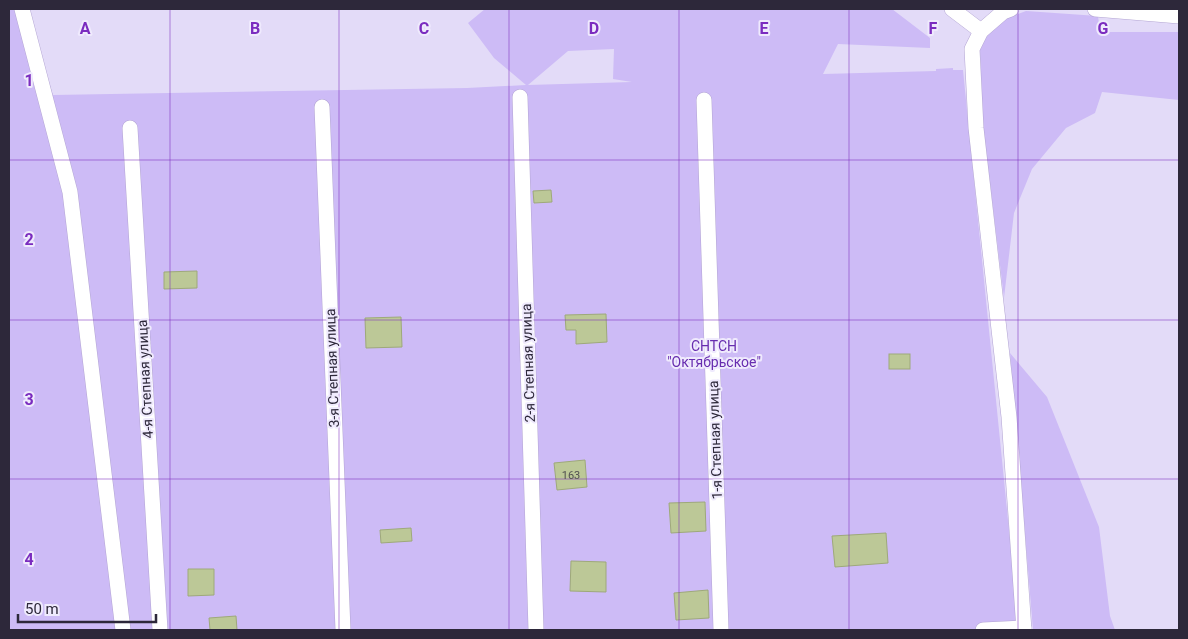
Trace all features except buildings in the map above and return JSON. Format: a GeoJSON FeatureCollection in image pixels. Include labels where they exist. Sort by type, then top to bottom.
{"type":"FeatureCollection","features":[{"type":"Feature","properties":{"kind":"street"},"geometry":{"type":"LineString","coordinates":[[22,9],[70,192],[123,630]]}},
{"type":"Feature","properties":{"kind":"street"},"geometry":{"type":"LineString","coordinates":[[952,9],[981,31]]}},
{"type":"Feature","properties":{"kind":"street"},"geometry":{"type":"LineString","coordinates":[[1095,9],[1179,16]]}},
{"type":"Feature","properties":{"kind":"street"},"geometry":{"type":"LineString","coordinates":[[984,630],[1024,629],[1009,417],[976,128],[972,49],[981,31],[1006,10]]}},
{"type":"Feature","properties":{"kind":"street","name":"2-я Степная улица"},"geometry":{"type":"LineString","coordinates":[[520,97],[536,630]]}},
{"type":"Feature","properties":{"kind":"street","name":"1-я Степная улица"},"geometry":{"type":"LineString","coordinates":[[704,100],[721,630]]}},
{"type":"Feature","properties":{"kind":"street","name":"3-я Степная улица"},"geometry":{"type":"LineString","coordinates":[[322,107],[343,630]]}},
{"type":"Feature","properties":{"kind":"street","name":"4-я Степная улица"},"geometry":{"type":"LineString","coordinates":[[130,128],[160,630]]}},
{"type":"Feature","properties":{"kind":"green space","name":"СНТСН \"Октябрьское\""},"geometry":{"type":"Polygon","coordinates":[[[9,9],[25,9],[53,95],[467,88],[526,85],[494,58],[468,23],[485,9],[892,9],[930,38],[930,48],[838,44],[823,74],[936,71],[936,69],[953,68],[953,70],[963,70],[1019,630],[9,630],[9,9]],[[614,49],[568,51],[528,85],[632,82],[613,79],[614,49]]]}},
{"type":"Feature","properties":{"kind":"green space"},"geometry":{"type":"Polygon","coordinates":[[[1026,11],[1098,16],[1100,32],[1179,32],[1179,100],[1102,92],[1095,113],[1066,128],[1032,169],[1014,213],[1004,298],[983,126],[980,50],[987,36],[1004,19],[1026,11]]]}},
{"type":"Feature","properties":{"kind":"green space"},"geometry":{"type":"Polygon","coordinates":[[[1010,353],[1047,397],[1099,527],[1110,616],[1115,630],[1033,630],[1010,353]]]}}]}
